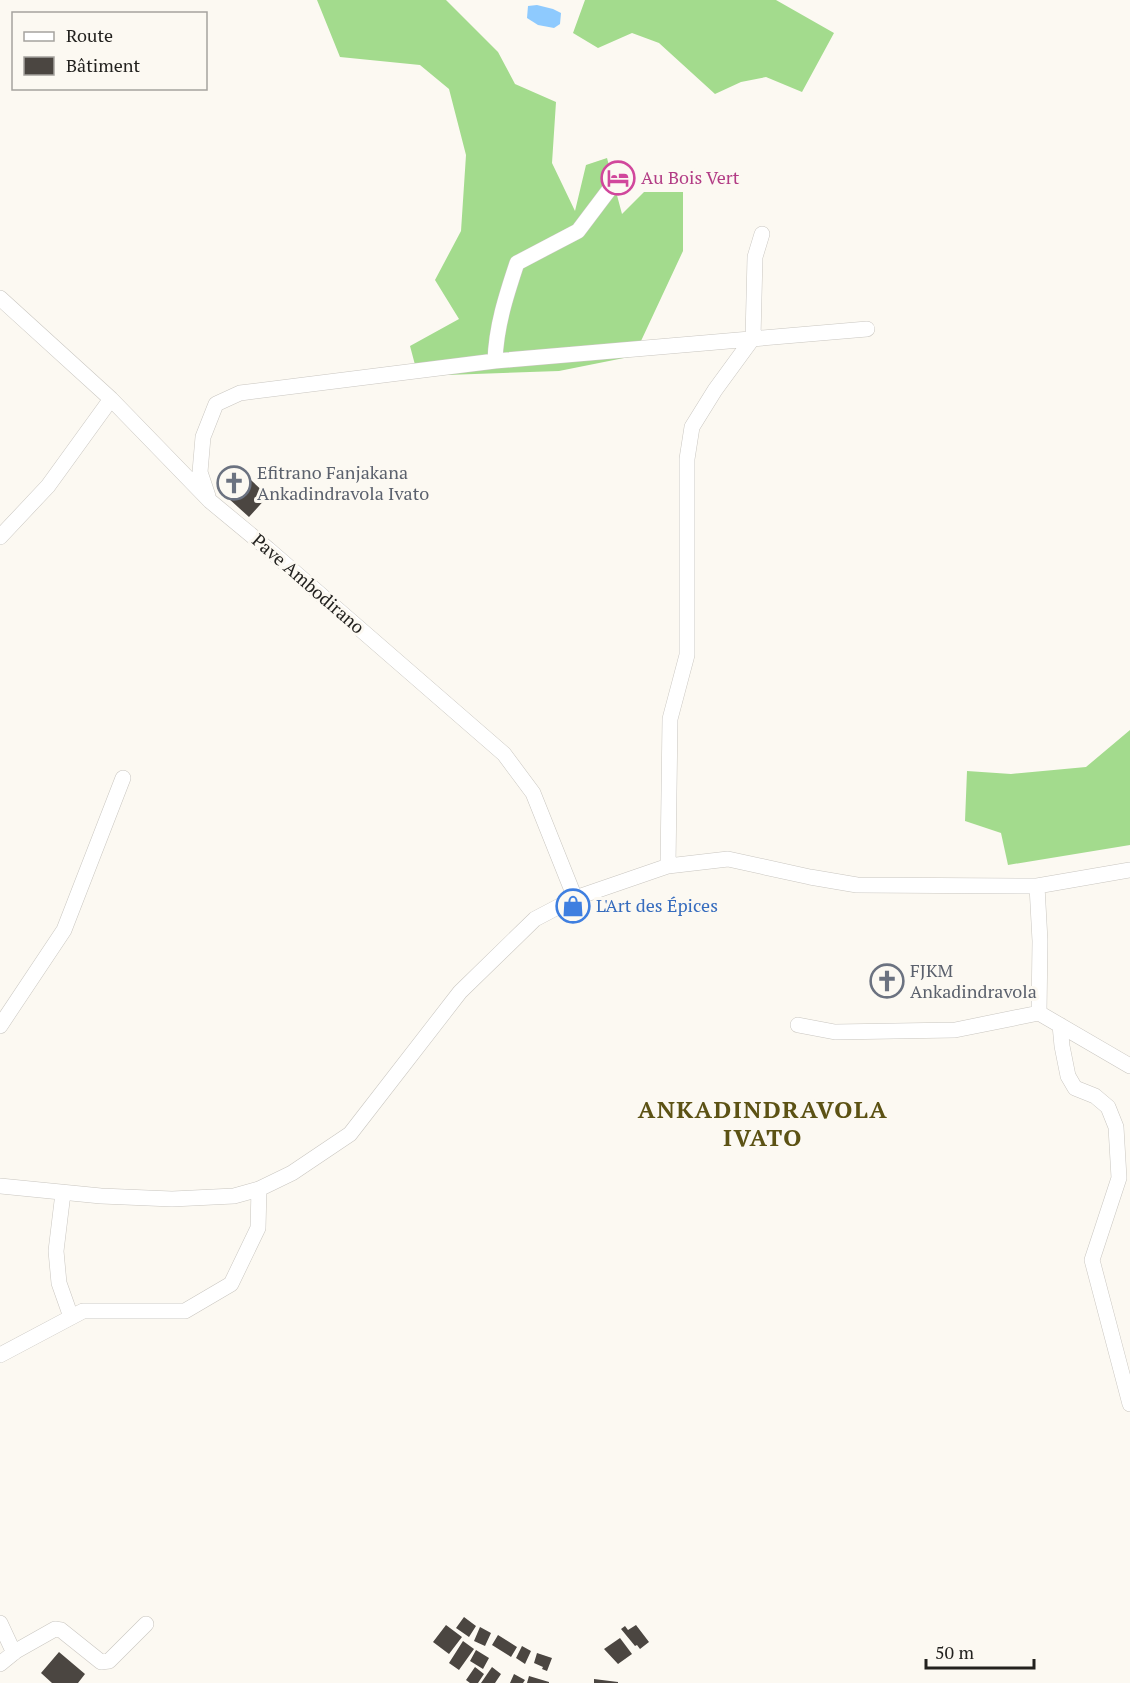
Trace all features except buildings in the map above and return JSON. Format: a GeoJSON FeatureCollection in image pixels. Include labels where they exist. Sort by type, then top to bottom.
{"type":"FeatureCollection","features":[{"type":"Feature","properties":{"kind":"street"},"geometry":{"type":"LineString","coordinates":[[495,361],[495,342],[501,315],[517,263],[578,231],[618,178]]}},
{"type":"Feature","properties":{"kind":"street"},"geometry":{"type":"LineString","coordinates":[[668,866],[670,719],[687,655],[688,448],[692,427],[715,390],[753,338],[755,257],[762,234]]}},
{"type":"Feature","properties":{"kind":"street","name":"Pave Ambodirano"},"geometry":{"type":"LineString","coordinates":[[0,298],[111,399],[210,501],[504,754],[533,793],[575,898]]}},
{"type":"Feature","properties":{"kind":"street"},"geometry":{"type":"LineString","coordinates":[[210,501],[200,472],[203,437],[216,404],[240,393],[495,361],[867,329]]}},
{"type":"Feature","properties":{"kind":"street"},"geometry":{"type":"LineString","coordinates":[[0,537],[48,486],[111,399]]}},
{"type":"Feature","properties":{"kind":"street"},"geometry":{"type":"LineString","coordinates":[[0,1026],[64,930],[123,778]]}},
{"type":"Feature","properties":{"kind":"street"},"geometry":{"type":"LineString","coordinates":[[0,1186],[101,1197],[172,1199],[234,1196],[259,1189],[292,1173],[350,1134],[460,992],[535,919],[575,898],[668,866],[728,859],[858,885],[1037,886],[1130,870]]}},
{"type":"Feature","properties":{"kind":"street"},"geometry":{"type":"LineString","coordinates":[[1037,886],[1040,941],[1039,1013]]}},
{"type":"Feature","properties":{"kind":"street"},"geometry":{"type":"LineString","coordinates":[[798,1025],[835,1032],[955,1030],[1039,1013],[1130,1066]]}},
{"type":"Feature","properties":{"kind":"street"},"geometry":{"type":"LineString","coordinates":[[1060,1025],[1068,1076],[1075,1088],[1095,1096],[1108,1107],[1116,1127],[1119,1178],[1092,1260],[1130,1404]]}},
{"type":"Feature","properties":{"kind":"street"},"geometry":{"type":"LineString","coordinates":[[0,1355],[83,1311],[185,1311],[231,1284],[258,1228],[259,1189]]}},
{"type":"Feature","properties":{"kind":"street"},"geometry":{"type":"LineString","coordinates":[[63,1193],[56,1251],[58,1283],[71,1317]]}},
{"type":"Feature","properties":{"kind":"street"},"geometry":{"type":"LineString","coordinates":[[0,1623],[14,1653]]}},
{"type":"Feature","properties":{"kind":"street"},"geometry":{"type":"LineString","coordinates":[[0,1664],[55,1629],[61,1630],[101,1662],[109,1661],[146,1624]]}},
{"type":"Feature","properties":{"kind":"green space"},"geometry":{"type":"Polygon","coordinates":[[[317,0],[446,0],[498,52],[515,84],[556,102],[552,163],[575,211],[586,165],[607,158],[622,214],[644,192],[683,192],[683,251],[634,356],[559,371],[418,376],[410,346],[459,319],[435,280],[461,231],[466,155],[449,89],[420,65],[340,57],[317,0]]]}},
{"type":"Feature","properties":{"kind":"green space"},"geometry":{"type":"Polygon","coordinates":[[[585,0],[776,0],[834,33],[802,92],[766,77],[741,82],[715,94],[659,43],[632,33],[598,48],[573,33],[585,0]]]}},
{"type":"Feature","properties":{"kind":"green space"},"geometry":{"type":"Polygon","coordinates":[[[1130,730],[1130,845],[1008,865],[1001,833],[965,821],[967,771],[1011,774],[1086,767],[1130,730]]]}},
{"type":"Feature","properties":{"kind":"water"},"geometry":{"type":"Polygon","coordinates":[[[537,5],[561,13],[560,24],[554,28],[538,25],[527,18],[528,6],[537,5]]]}},
{"type":"Feature","properties":{"kind":"place","name":"Au Bois Vert"},"geometry":{"type":"Point","coordinates":[618,178]}},
{"type":"Feature","properties":{"kind":"place","name":"Efitrano Fanjakana Ankadindravola Ivato"},"geometry":{"type":"Point","coordinates":[234,483]}},
{"type":"Feature","properties":{"kind":"place","name":"L'Art des Épices"},"geometry":{"type":"Point","coordinates":[573,906]}},
{"type":"Feature","properties":{"kind":"place","name":"FJKM Ankadindravola"},"geometry":{"type":"Point","coordinates":[887,981]}},
{"type":"Feature","properties":{"kind":"district","name":"ANKADINDRAVOLA IVATO"},"geometry":{"type":"Point","coordinates":[763,1124]}}]}
